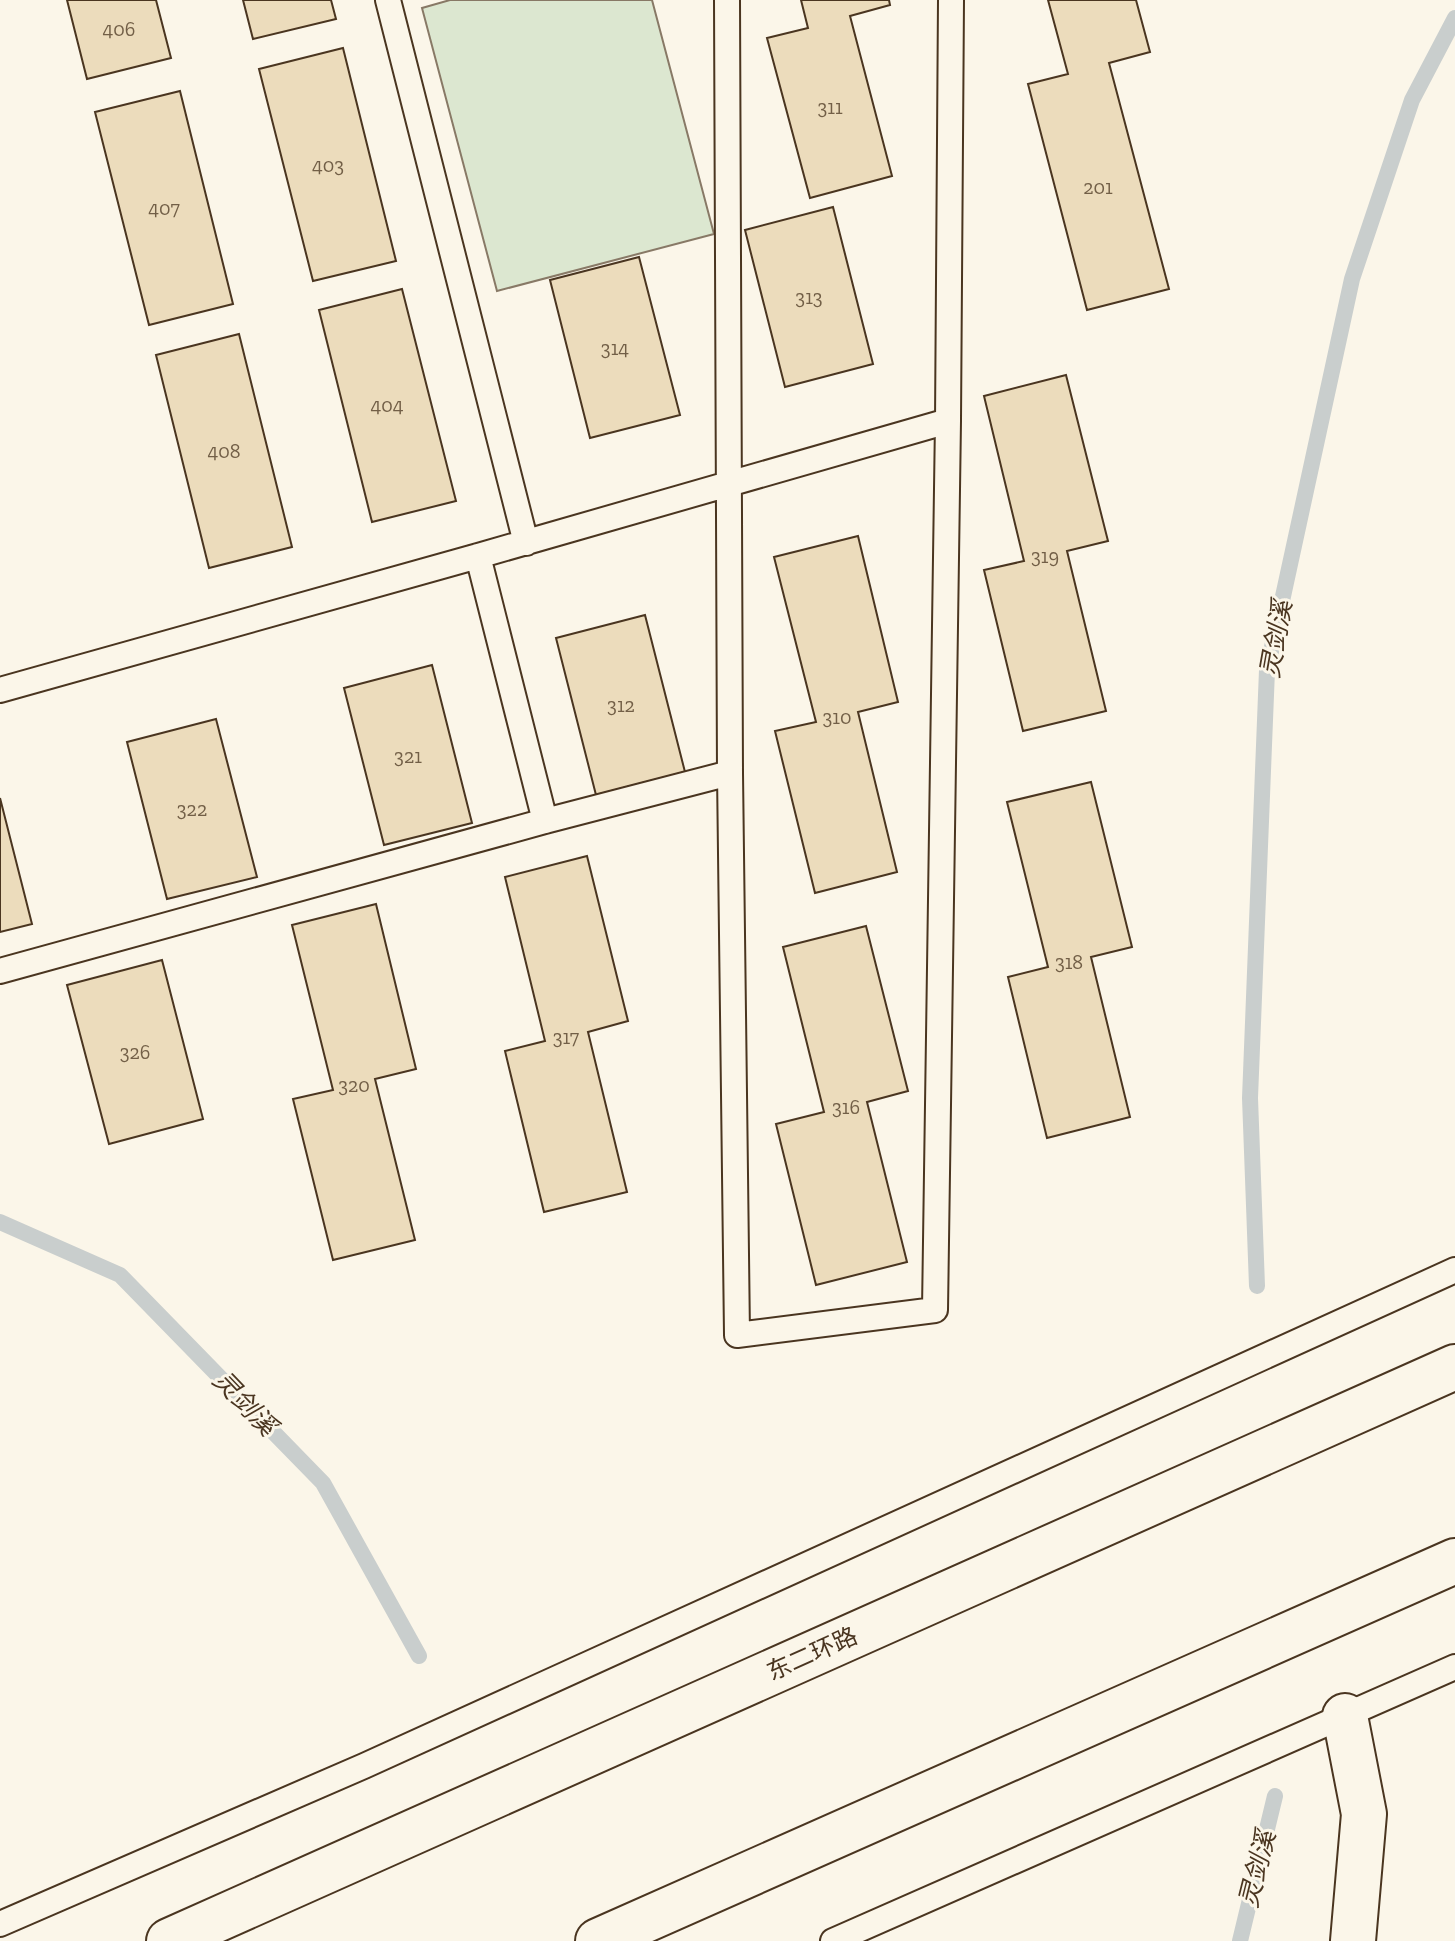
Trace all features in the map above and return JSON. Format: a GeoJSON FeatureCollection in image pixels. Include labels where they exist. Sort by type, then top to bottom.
{"type":"FeatureCollection","features":[{"type":"Feature","properties":{"kind":"main road","name":"东二环路"},"geometry":{"type":"LineString","coordinates":[[169,1941],[1455,1367]]}},
{"type":"Feature","properties":{"kind":"main road"},"geometry":{"type":"LineString","coordinates":[[598,1941],[1455,1561]]}},
{"type":"Feature","properties":{"kind":"main road"},"geometry":{"type":"LineString","coordinates":[[1345,1716],[1364,1814],[1353,1941]]}},
{"type":"Feature","properties":{"kind":"lane"},"geometry":{"type":"LineString","coordinates":[[388,0],[526,543]]}},
{"type":"Feature","properties":{"kind":"lane"},"geometry":{"type":"LineString","coordinates":[[727,0],[730,773],[737,1335],[935,1310],[951,0]]}},
{"type":"Feature","properties":{"kind":"lane"},"geometry":{"type":"LineString","coordinates":[[0,690],[948,421]]}},
{"type":"Feature","properties":{"kind":"lane"},"geometry":{"type":"LineString","coordinates":[[478,556],[545,821]]}},
{"type":"Feature","properties":{"kind":"lane"},"geometry":{"type":"LineString","coordinates":[[0,971],[730,773]]}},
{"type":"Feature","properties":{"kind":"lane"},"geometry":{"type":"LineString","coordinates":[[0,1924],[364,1766],[1455,1270]]}},
{"type":"Feature","properties":{"kind":"lane"},"geometry":{"type":"LineString","coordinates":[[833,1941],[1455,1667]]}},
{"type":"Feature","properties":{"kind":"green space"},"geometry":{"type":"Polygon","coordinates":[[[450,0],[652,0],[714,234],[497,291],[422,8],[450,0]]]}},
{"type":"Feature","properties":{"kind":"building"},"geometry":{"type":"Polygon","coordinates":[[[67,0],[156,0],[171,58],[87,79],[67,0]]]}},
{"type":"Feature","properties":{"kind":"building"},"geometry":{"type":"Polygon","coordinates":[[[243,0],[331,0],[336,19],[253,39],[243,0]]]}},
{"type":"Feature","properties":{"kind":"building"},"geometry":{"type":"Polygon","coordinates":[[[801,0],[889,0],[890,5],[850,16],[892,176],[810,198],[767,38],[808,28],[801,0]]]}},
{"type":"Feature","properties":{"kind":"building"},"geometry":{"type":"Polygon","coordinates":[[[1048,0],[1136,0],[1150,52],[1109,63],[1169,289],[1087,310],[1028,84],[1068,74],[1048,0]]]}},
{"type":"Feature","properties":{"kind":"building"},"geometry":{"type":"Polygon","coordinates":[[[343,48],[396,261],[313,281],[259,69],[343,48]]]}},
{"type":"Feature","properties":{"kind":"building"},"geometry":{"type":"Polygon","coordinates":[[[180,91],[233,304],[149,325],[95,112],[180,91]]]}},
{"type":"Feature","properties":{"kind":"building"},"geometry":{"type":"Polygon","coordinates":[[[833,207],[873,364],[785,387],[745,230],[833,207]]]}},
{"type":"Feature","properties":{"kind":"building"},"geometry":{"type":"Polygon","coordinates":[[[639,257],[680,415],[590,438],[550,280],[639,257]]]}},
{"type":"Feature","properties":{"kind":"building"},"geometry":{"type":"Polygon","coordinates":[[[402,289],[456,501],[372,522],[319,310],[402,289]]]}},
{"type":"Feature","properties":{"kind":"building"},"geometry":{"type":"Polygon","coordinates":[[[239,334],[292,547],[209,568],[156,355],[239,334]]]}},
{"type":"Feature","properties":{"kind":"building"},"geometry":{"type":"Polygon","coordinates":[[[1066,375],[1108,541],[1067,551],[1106,711],[1023,731],[984,570],[1024,561],[984,396],[1066,375]]]}},
{"type":"Feature","properties":{"kind":"building"},"geometry":{"type":"Polygon","coordinates":[[[858,536],[898,702],[858,712],[897,872],[815,893],[775,731],[816,722],[774,557],[858,536]]]}},
{"type":"Feature","properties":{"kind":"building"},"geometry":{"type":"Polygon","coordinates":[[[645,615],[685,772],[596,795],[556,638],[645,615]]]}},
{"type":"Feature","properties":{"kind":"building"},"geometry":{"type":"Polygon","coordinates":[[[432,665],[472,823],[384,845],[344,688],[432,665]]]}},
{"type":"Feature","properties":{"kind":"building"},"geometry":{"type":"Polygon","coordinates":[[[216,719],[257,877],[167,899],[127,742],[216,719]]]}},
{"type":"Feature","properties":{"kind":"building"},"geometry":{"type":"Polygon","coordinates":[[[1091,782],[1132,947],[1091,957],[1130,1117],[1047,1138],[1008,977],[1048,967],[1007,802],[1091,782]]]}},
{"type":"Feature","properties":{"kind":"building"},"geometry":{"type":"Polygon","coordinates":[[[0,798],[32,924],[0,932],[0,798]]]}},
{"type":"Feature","properties":{"kind":"building"},"geometry":{"type":"Polygon","coordinates":[[[587,856],[628,1021],[588,1032],[627,1192],[544,1212],[505,1051],[545,1041],[505,877],[587,856]]]}},
{"type":"Feature","properties":{"kind":"building"},"geometry":{"type":"Polygon","coordinates":[[[376,904],[416,1069],[375,1079],[415,1240],[333,1260],[293,1099],[333,1090],[292,925],[376,904]]]}},
{"type":"Feature","properties":{"kind":"building"},"geometry":{"type":"Polygon","coordinates":[[[866,926],[908,1091],[867,1102],[907,1262],[816,1285],[776,1124],[824,1112],[783,947],[866,926]]]}},
{"type":"Feature","properties":{"kind":"building"},"geometry":{"type":"Polygon","coordinates":[[[162,960],[203,1119],[109,1144],[67,985],[162,960]]]}},
{"type":"Feature","properties":{"kind":"waterway","name":"灵剑溪"},"geometry":{"type":"LineString","coordinates":[[1257,1286],[1250,1098],[1267,670],[1352,279],[1412,100],[1455,18]]}},
{"type":"Feature","properties":{"kind":"waterway","name":"灵剑溪"},"geometry":{"type":"LineString","coordinates":[[0,1222],[120,1275],[323,1483],[419,1656]]}},
{"type":"Feature","properties":{"kind":"waterway","name":"灵剑溪"},"geometry":{"type":"LineString","coordinates":[[1240,1941],[1275,1796]]}}]}
